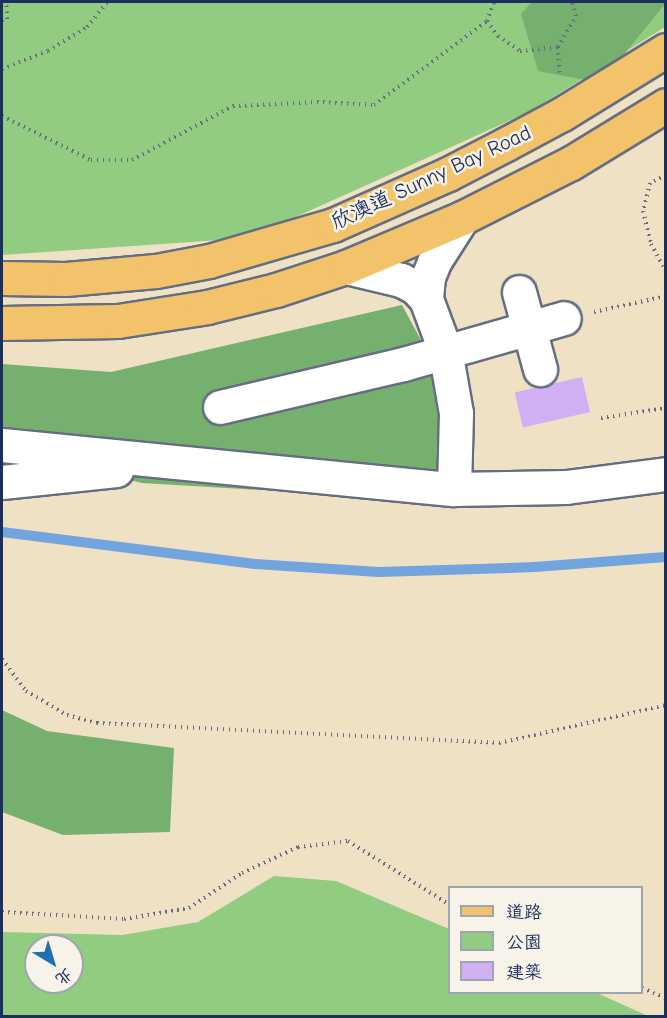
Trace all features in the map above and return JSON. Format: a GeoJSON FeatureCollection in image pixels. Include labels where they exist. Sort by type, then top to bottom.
{"type":"FeatureCollection","features":[{"type":"Feature","properties":{"kind":"main road","name":"欣澳道 Sunny Bay Road"},"geometry":{"type":"LineString","coordinates":[[2,278],[66,279],[156,271],[273,244],[333,225],[385,204],[448,174],[562,114],[666,50]]}},
{"type":"Feature","properties":{"kind":"main road"},"geometry":{"type":"LineString","coordinates":[[2,323],[118,321],[207,307],[276,290],[346,267],[462,218],[572,163],[666,105]]}},
{"type":"Feature","properties":{"kind":"lane"},"geometry":{"type":"LineString","coordinates":[[426,299],[428,277],[435,260],[462,218]]}},
{"type":"Feature","properties":{"kind":"lane"},"geometry":{"type":"LineString","coordinates":[[346,267],[401,280],[415,287],[426,299],[445,350],[456,413],[454,489]]}},
{"type":"Feature","properties":{"kind":"lane"},"geometry":{"type":"LineString","coordinates":[[519,292],[540,369]]}},
{"type":"Feature","properties":{"kind":"lane"},"geometry":{"type":"LineString","coordinates":[[220,407],[402,364],[564,318]]}},
{"type":"Feature","properties":{"kind":"lane"},"geometry":{"type":"LineString","coordinates":[[2,445],[454,489],[566,487],[666,474]]}},
{"type":"Feature","properties":{"kind":"lane"},"geometry":{"type":"LineString","coordinates":[[2,482],[190,463]]}},
{"type":"Feature","properties":{"kind":"path"},"geometry":{"type":"LineString","coordinates":[[2,20],[7,19],[6,2]]}},
{"type":"Feature","properties":{"kind":"path"},"geometry":{"type":"LineString","coordinates":[[2,69],[48,51],[87,27],[107,2]]}},
{"type":"Feature","properties":{"kind":"path"},"geometry":{"type":"LineString","coordinates":[[2,116],[91,160],[132,160],[233,106],[317,102],[374,105],[487,21],[494,2]]}},
{"type":"Feature","properties":{"kind":"path"},"geometry":{"type":"LineString","coordinates":[[562,114],[558,47],[576,16],[572,2]]}},
{"type":"Feature","properties":{"kind":"path"},"geometry":{"type":"LineString","coordinates":[[487,21],[498,36],[520,51],[558,47]]}},
{"type":"Feature","properties":{"kind":"path"},"geometry":{"type":"LineString","coordinates":[[666,175],[650,183],[644,211],[651,244],[666,271]]}},
{"type":"Feature","properties":{"kind":"path"},"geometry":{"type":"LineString","coordinates":[[564,318],[666,296]]}},
{"type":"Feature","properties":{"kind":"path"},"geometry":{"type":"LineString","coordinates":[[601,418],[666,408]]}},
{"type":"Feature","properties":{"kind":"path"},"geometry":{"type":"LineString","coordinates":[[2,659],[26,691],[67,715],[98,723],[499,743],[666,705]]}},
{"type":"Feature","properties":{"kind":"path"},"geometry":{"type":"LineString","coordinates":[[2,912],[124,920],[189,908],[242,873],[298,846],[348,841],[448,904]]}},
{"type":"Feature","properties":{"kind":"path"},"geometry":{"type":"LineString","coordinates":[[643,988],[666,998]]}},
{"type":"Feature","properties":{"kind":"green space"},"geometry":{"type":"Polygon","coordinates":[[[2,2],[665,2],[665,27],[531,111],[249,238],[2,255],[2,2]]]}},
{"type":"Feature","properties":{"kind":"green space"},"geometry":{"type":"Polygon","coordinates":[[[532,2],[665,2],[665,4],[601,83],[538,71],[521,14],[532,2]]]}},
{"type":"Feature","properties":{"kind":"green space"},"geometry":{"type":"Polygon","coordinates":[[[402,305],[437,370],[444,437],[434,500],[142,483],[2,449],[2,364],[111,372],[402,305]]]}},
{"type":"Feature","properties":{"kind":"green space"},"geometry":{"type":"Polygon","coordinates":[[[2,710],[47,731],[174,748],[170,832],[63,835],[2,812],[2,710]]]}},
{"type":"Feature","properties":{"kind":"green space"},"geometry":{"type":"Polygon","coordinates":[[[274,876],[336,881],[448,929],[448,994],[599,994],[648,1016],[2,1016],[2,932],[82,934],[24,934],[24,994],[84,994],[84,934],[122,935],[198,922],[274,876]]]}},
{"type":"Feature","properties":{"kind":"building"},"geometry":{"type":"Polygon","coordinates":[[[582,377],[590,412],[523,428],[515,393],[582,377]]]}},
{"type":"Feature","properties":{"kind":"waterway"},"geometry":{"type":"LineString","coordinates":[[2,532],[255,564],[379,572],[535,567],[666,557]]}}]}
